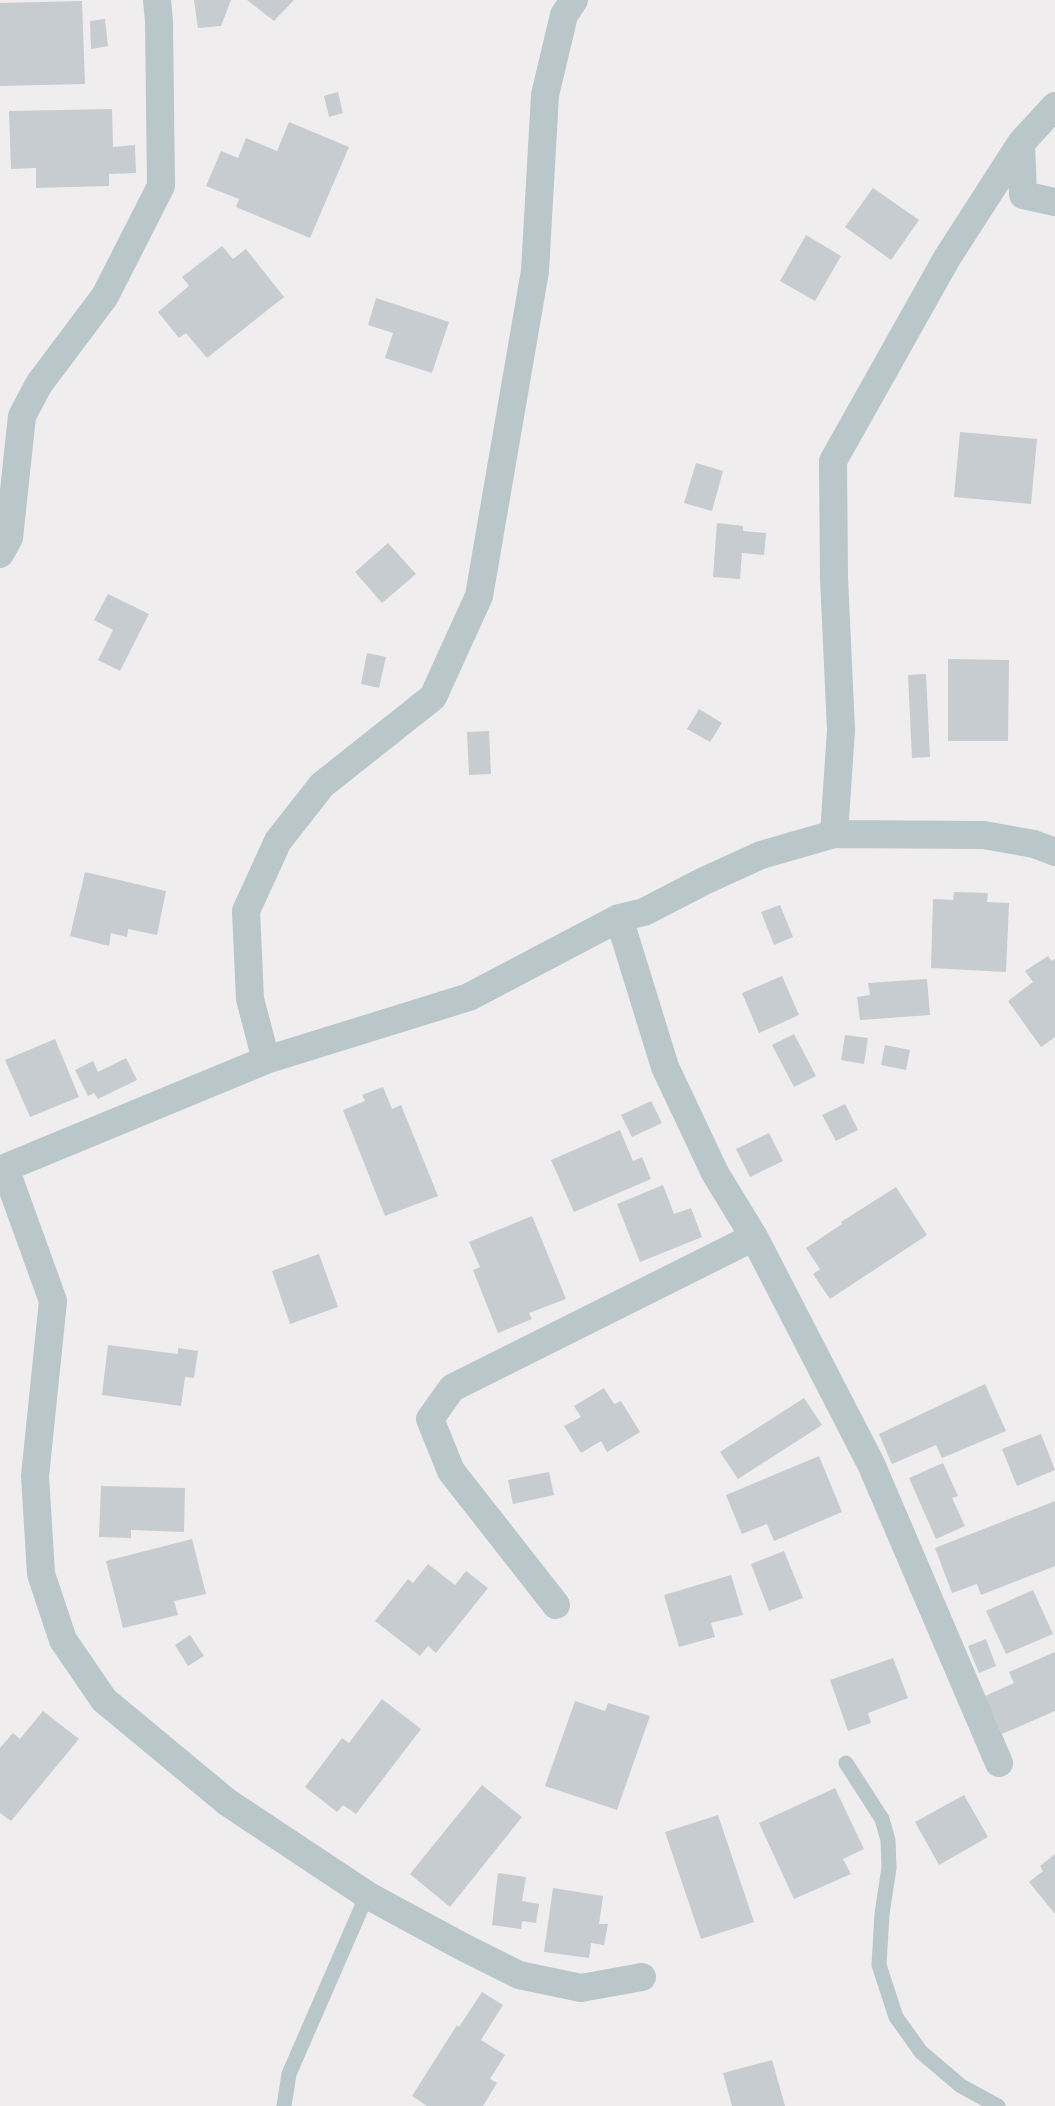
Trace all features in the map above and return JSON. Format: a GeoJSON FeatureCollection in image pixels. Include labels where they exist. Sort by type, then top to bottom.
{"type":"FeatureCollection","features":[{"type":"Feature","properties":{"kind":"street"},"geometry":{"type":"LineString","coordinates":[[0,554],[9,538],[11,414],[39,384],[105,296],[161,186],[160,21],[157,0]]}},
{"type":"Feature","properties":{"kind":"street"},"geometry":{"type":"LineString","coordinates":[[266,1060],[250,999],[246,911],[278,841],[322,785],[433,697],[479,596],[536,271],[544,95],[564,15],[574,0]]}},
{"type":"Feature","properties":{"kind":"street"},"geometry":{"type":"LineString","coordinates":[[834,834],[841,730],[834,578],[833,461],[947,258],[1021,143],[1055,106]]}},
{"type":"Feature","properties":{"kind":"street"},"geometry":{"type":"LineString","coordinates":[[1021,143],[1023,195],[1055,202]]}},
{"type":"Feature","properties":{"kind":"street"},"geometry":{"type":"LineString","coordinates":[[642,1977],[581,1988],[519,1975],[367,1895],[227,1802],[104,1700],[63,1640],[41,1574],[35,1476],[54,1301],[3,1169],[266,1060],[469,997],[619,918],[644,912],[704,881],[761,855],[834,834],[984,834],[1034,844],[1055,852]]}},
{"type":"Feature","properties":{"kind":"street"},"geometry":{"type":"LineString","coordinates":[[619,918],[665,1067],[715,1173],[754,1236],[871,1464],[999,1763]]}},
{"type":"Feature","properties":{"kind":"street"},"geometry":{"type":"LineString","coordinates":[[556,1605],[451,1471],[430,1419],[452,1388],[754,1236]]}},
{"type":"Feature","properties":{"kind":"lane"},"geometry":{"type":"LineString","coordinates":[[846,1762],[882,1819],[888,1840],[889,1868],[882,1914],[880,1965],[896,2017],[921,2052],[961,2086],[998,2106]]}},
{"type":"Feature","properties":{"kind":"lane"},"geometry":{"type":"LineString","coordinates":[[284,2106],[288,2074],[367,1895]]}},
{"type":"Feature","properties":{"kind":"building"},"geometry":{"type":"Polygon","coordinates":[[[194,0],[231,0],[221,26],[198,28],[194,0]]]}},
{"type":"Feature","properties":{"kind":"building"},"geometry":{"type":"Polygon","coordinates":[[[247,0],[294,0],[274,21],[247,0]]]}},
{"type":"Feature","properties":{"kind":"building"},"geometry":{"type":"Polygon","coordinates":[[[82,1],[85,84],[0,86],[0,3],[82,1]]]}},
{"type":"Feature","properties":{"kind":"building"},"geometry":{"type":"Polygon","coordinates":[[[105,19],[108,46],[91,49],[90,21],[105,19]]]}},
{"type":"Feature","properties":{"kind":"building"},"geometry":{"type":"Polygon","coordinates":[[[338,92],[343,113],[329,117],[324,96],[338,92]]]}},
{"type":"Feature","properties":{"kind":"building"},"geometry":{"type":"Polygon","coordinates":[[[112,109],[113,147],[135,145],[136,173],[109,174],[109,186],[36,188],[36,168],[11,169],[9,111],[112,109]]]}},
{"type":"Feature","properties":{"kind":"building"},"geometry":{"type":"Polygon","coordinates":[[[289,122],[349,147],[310,238],[236,207],[239,199],[206,186],[221,151],[238,158],[246,138],[277,151],[289,122]]]}},
{"type":"Feature","properties":{"kind":"building"},"geometry":{"type":"Polygon","coordinates":[[[873,188],[919,220],[891,260],[845,227],[873,188]]]}},
{"type":"Feature","properties":{"kind":"building"},"geometry":{"type":"Polygon","coordinates":[[[806,235],[841,256],[815,301],[780,281],[806,235]]]}},
{"type":"Feature","properties":{"kind":"building"},"geometry":{"type":"Polygon","coordinates":[[[222,246],[233,259],[246,249],[284,297],[207,358],[186,333],[179,338],[158,312],[189,286],[182,277],[222,246]]]}},
{"type":"Feature","properties":{"kind":"building"},"geometry":{"type":"Polygon","coordinates":[[[376,298],[449,322],[432,373],[385,358],[393,333],[368,325],[376,298]]]}},
{"type":"Feature","properties":{"kind":"building"},"geometry":{"type":"Polygon","coordinates":[[[960,432],[1037,439],[1031,504],[954,497],[960,432]]]}},
{"type":"Feature","properties":{"kind":"building"},"geometry":{"type":"Polygon","coordinates":[[[696,463],[723,471],[712,511],[684,503],[696,463]]]}},
{"type":"Feature","properties":{"kind":"building"},"geometry":{"type":"Polygon","coordinates":[[[717,523],[743,526],[743,531],[766,533],[764,555],[742,553],[740,579],[713,577],[717,523]]]}},
{"type":"Feature","properties":{"kind":"building"},"geometry":{"type":"Polygon","coordinates":[[[388,543],[416,574],[382,603],[355,572],[388,543]]]}},
{"type":"Feature","properties":{"kind":"building"},"geometry":{"type":"Polygon","coordinates":[[[108,594],[149,614],[120,671],[98,660],[113,630],[94,620],[108,594]]]}},
{"type":"Feature","properties":{"kind":"building"},"geometry":{"type":"Polygon","coordinates":[[[367,653],[386,657],[379,688],[361,684],[367,653]]]}},
{"type":"Feature","properties":{"kind":"building"},"geometry":{"type":"Polygon","coordinates":[[[948,659],[1009,660],[1008,741],[948,741],[948,659]]]}},
{"type":"Feature","properties":{"kind":"building"},"geometry":{"type":"Polygon","coordinates":[[[926,674],[930,757],[912,758],[908,675],[926,674]]]}},
{"type":"Feature","properties":{"kind":"building"},"geometry":{"type":"Polygon","coordinates":[[[699,709],[722,723],[710,742],[687,729],[699,709]]]}},
{"type":"Feature","properties":{"kind":"building"},"geometry":{"type":"Polygon","coordinates":[[[489,731],[491,774],[469,775],[467,732],[489,731]]]}},
{"type":"Feature","properties":{"kind":"building"},"geometry":{"type":"Polygon","coordinates":[[[85,872],[166,891],[157,935],[128,929],[127,937],[111,933],[109,946],[70,936],[85,872]]]}},
{"type":"Feature","properties":{"kind":"building"},"geometry":{"type":"Polygon","coordinates":[[[954,892],[988,893],[987,902],[1009,903],[1006,972],[931,968],[933,899],[953,900],[954,892]]]}},
{"type":"Feature","properties":{"kind":"building"},"geometry":{"type":"Polygon","coordinates":[[[780,905],[793,937],[774,945],[761,912],[780,905]]]}},
{"type":"Feature","properties":{"kind":"building"},"geometry":{"type":"Polygon","coordinates":[[[1048,956],[1052,961],[1055,959],[1055,1037],[1041,1047],[1008,1001],[1033,982],[1025,971],[1048,956]]]}},
{"type":"Feature","properties":{"kind":"building"},"geometry":{"type":"Polygon","coordinates":[[[782,976],[799,1015],[759,1033],[742,993],[782,976]]]}},
{"type":"Feature","properties":{"kind":"building"},"geometry":{"type":"Polygon","coordinates":[[[927,979],[930,1015],[860,1020],[857,997],[870,995],[868,983],[927,979]]]}},
{"type":"Feature","properties":{"kind":"building"},"geometry":{"type":"Polygon","coordinates":[[[794,1034],[816,1076],[794,1087],[772,1045],[794,1034]]]}},
{"type":"Feature","properties":{"kind":"building"},"geometry":{"type":"Polygon","coordinates":[[[845,1035],[868,1038],[864,1064],[841,1060],[845,1035]]]}},
{"type":"Feature","properties":{"kind":"building"},"geometry":{"type":"Polygon","coordinates":[[[55,1039],[79,1097],[30,1117],[5,1060],[55,1039]]]}},
{"type":"Feature","properties":{"kind":"building"},"geometry":{"type":"Polygon","coordinates":[[[885,1045],[910,1050],[906,1070],[881,1065],[885,1045]]]}},
{"type":"Feature","properties":{"kind":"building"},"geometry":{"type":"Polygon","coordinates":[[[126,1058],[137,1080],[98,1099],[94,1093],[88,1096],[75,1070],[93,1061],[98,1072],[126,1058]]]}},
{"type":"Feature","properties":{"kind":"building"},"geometry":{"type":"Polygon","coordinates":[[[383,1087],[392,1109],[401,1105],[438,1196],[385,1216],[343,1110],[365,1101],[362,1095],[383,1087]]]}},
{"type":"Feature","properties":{"kind":"building"},"geometry":{"type":"Polygon","coordinates":[[[651,1101],[662,1123],[632,1137],[621,1115],[651,1101]]]}},
{"type":"Feature","properties":{"kind":"building"},"geometry":{"type":"Polygon","coordinates":[[[845,1104],[858,1130],[836,1141],[822,1115],[845,1104]]]}},
{"type":"Feature","properties":{"kind":"building"},"geometry":{"type":"Polygon","coordinates":[[[620,1130],[633,1161],[642,1157],[651,1179],[574,1212],[551,1160],[620,1130]]]}},
{"type":"Feature","properties":{"kind":"building"},"geometry":{"type":"Polygon","coordinates":[[[769,1133],[783,1161],[750,1177],[736,1149],[769,1133]]]}},
{"type":"Feature","properties":{"kind":"building"},"geometry":{"type":"Polygon","coordinates":[[[663,1185],[674,1214],[691,1208],[702,1237],[640,1262],[617,1204],[663,1185]]]}},
{"type":"Feature","properties":{"kind":"building"},"geometry":{"type":"Polygon","coordinates":[[[896,1187],[927,1235],[830,1299],[813,1274],[820,1269],[806,1248],[842,1224],[841,1222],[896,1187]]]}},
{"type":"Feature","properties":{"kind":"building"},"geometry":{"type":"Polygon","coordinates":[[[532,1216],[566,1299],[529,1313],[532,1319],[498,1333],[473,1270],[480,1267],[469,1242],[532,1216]]]}},
{"type":"Feature","properties":{"kind":"building"},"geometry":{"type":"Polygon","coordinates":[[[319,1254],[338,1307],[290,1324],[272,1271],[319,1254]]]}},
{"type":"Feature","properties":{"kind":"building"},"geometry":{"type":"Polygon","coordinates":[[[108,1345],[178,1354],[178,1348],[198,1351],[194,1378],[185,1377],[181,1406],[102,1395],[108,1345]]]}},
{"type":"Feature","properties":{"kind":"building"},"geometry":{"type":"Polygon","coordinates":[[[985,1384],[1006,1431],[942,1458],[936,1445],[892,1464],[879,1434],[985,1384]]]}},
{"type":"Feature","properties":{"kind":"building"},"geometry":{"type":"Polygon","coordinates":[[[604,1388],[614,1404],[621,1401],[640,1432],[607,1452],[601,1441],[581,1453],[564,1426],[581,1417],[574,1406],[604,1388]]]}},
{"type":"Feature","properties":{"kind":"building"},"geometry":{"type":"Polygon","coordinates":[[[804,1398],[822,1425],[738,1479],[720,1452],[804,1398]]]}},
{"type":"Feature","properties":{"kind":"building"},"geometry":{"type":"Polygon","coordinates":[[[1041,1434],[1055,1470],[1017,1486],[1002,1449],[1041,1434]]]}},
{"type":"Feature","properties":{"kind":"building"},"geometry":{"type":"Polygon","coordinates":[[[819,1456],[842,1512],[774,1541],[767,1524],[742,1534],[726,1495],[819,1456]]]}},
{"type":"Feature","properties":{"kind":"building"},"geometry":{"type":"Polygon","coordinates":[[[943,1463],[958,1496],[952,1498],[965,1526],[936,1539],[909,1478],[943,1463]]]}},
{"type":"Feature","properties":{"kind":"building"},"geometry":{"type":"Polygon","coordinates":[[[549,1472],[554,1495],[513,1504],[508,1480],[549,1472]]]}},
{"type":"Feature","properties":{"kind":"building"},"geometry":{"type":"Polygon","coordinates":[[[101,1486],[185,1488],[184,1532],[131,1530],[131,1538],[99,1537],[101,1486]]]}},
{"type":"Feature","properties":{"kind":"building"},"geometry":{"type":"Polygon","coordinates":[[[1055,1501],[1055,1566],[981,1595],[977,1584],[952,1593],[935,1548],[1055,1501]]]}},
{"type":"Feature","properties":{"kind":"building"},"geometry":{"type":"Polygon","coordinates":[[[192,1539],[206,1594],[174,1601],[178,1615],[123,1628],[106,1561],[192,1539]]]}},
{"type":"Feature","properties":{"kind":"building"},"geometry":{"type":"Polygon","coordinates":[[[784,1551],[803,1598],[769,1611],[751,1564],[784,1551]]]}},
{"type":"Feature","properties":{"kind":"building"},"geometry":{"type":"Polygon","coordinates":[[[428,1564],[455,1585],[466,1571],[488,1588],[436,1653],[428,1646],[420,1656],[375,1621],[408,1579],[413,1583],[428,1564]]]}},
{"type":"Feature","properties":{"kind":"building"},"geometry":{"type":"Polygon","coordinates":[[[731,1575],[743,1615],[711,1623],[715,1637],[679,1647],[664,1595],[731,1575]]]}},
{"type":"Feature","properties":{"kind":"building"},"geometry":{"type":"Polygon","coordinates":[[[1033,1590],[1053,1634],[1006,1654],[986,1611],[1033,1590]]]}},
{"type":"Feature","properties":{"kind":"building"},"geometry":{"type":"Polygon","coordinates":[[[190,1635],[204,1656],[188,1666],[175,1645],[190,1635]]]}},
{"type":"Feature","properties":{"kind":"building"},"geometry":{"type":"Polygon","coordinates":[[[986,1639],[996,1666],[979,1673],[968,1646],[986,1639]]]}},
{"type":"Feature","properties":{"kind":"building"},"geometry":{"type":"Polygon","coordinates":[[[1055,1652],[1055,1711],[1002,1734],[985,1696],[1014,1683],[1009,1672],[1055,1652]]]}},
{"type":"Feature","properties":{"kind":"building"},"geometry":{"type":"Polygon","coordinates":[[[893,1658],[908,1698],[868,1713],[871,1723],[848,1731],[830,1680],[893,1658]]]}},
{"type":"Feature","properties":{"kind":"building"},"geometry":{"type":"Polygon","coordinates":[[[382,1699],[421,1729],[356,1814],[343,1805],[337,1812],[305,1787],[342,1738],[349,1743],[382,1699]]]}},
{"type":"Feature","properties":{"kind":"building"},"geometry":{"type":"Polygon","coordinates":[[[575,1701],[605,1711],[608,1703],[650,1716],[617,1810],[545,1786],[575,1701]]]}},
{"type":"Feature","properties":{"kind":"building"},"geometry":{"type":"Polygon","coordinates":[[[43,1711],[79,1739],[11,1821],[0,1813],[0,1748],[13,1733],[20,1739],[43,1711]]]}},
{"type":"Feature","properties":{"kind":"building"},"geometry":{"type":"Polygon","coordinates":[[[482,1785],[522,1817],[450,1907],[410,1874],[482,1785]]]}},
{"type":"Feature","properties":{"kind":"building"},"geometry":{"type":"Polygon","coordinates":[[[835,1788],[864,1849],[843,1859],[851,1874],[794,1899],[759,1823],[835,1788]]]}},
{"type":"Feature","properties":{"kind":"building"},"geometry":{"type":"Polygon","coordinates":[[[964,1795],[988,1837],[939,1865],[915,1822],[964,1795]]]}},
{"type":"Feature","properties":{"kind":"building"},"geometry":{"type":"Polygon","coordinates":[[[718,1815],[754,1922],[701,1939],[665,1832],[718,1815]]]}},
{"type":"Feature","properties":{"kind":"building"},"geometry":{"type":"Polygon","coordinates":[[[1055,1854],[1055,1914],[1029,1882],[1043,1871],[1040,1866],[1055,1854]]]}},
{"type":"Feature","properties":{"kind":"building"},"geometry":{"type":"Polygon","coordinates":[[[498,1873],[526,1877],[522,1901],[539,1904],[536,1923],[522,1921],[521,1929],[492,1925],[498,1873]]]}},
{"type":"Feature","properties":{"kind":"building"},"geometry":{"type":"Polygon","coordinates":[[[553,1888],[603,1896],[599,1924],[608,1924],[604,1945],[591,1943],[589,1958],[544,1952],[553,1888]]]}},
{"type":"Feature","properties":{"kind":"building"},"geometry":{"type":"Polygon","coordinates":[[[482,1992],[503,2005],[481,2040],[505,2055],[490,2079],[497,2083],[483,2106],[427,2106],[412,2096],[457,2025],[459,2027],[482,1992]]]}},
{"type":"Feature","properties":{"kind":"building"},"geometry":{"type":"Polygon","coordinates":[[[772,2060],[785,2106],[732,2106],[723,2073],[772,2060]]]}}]}
